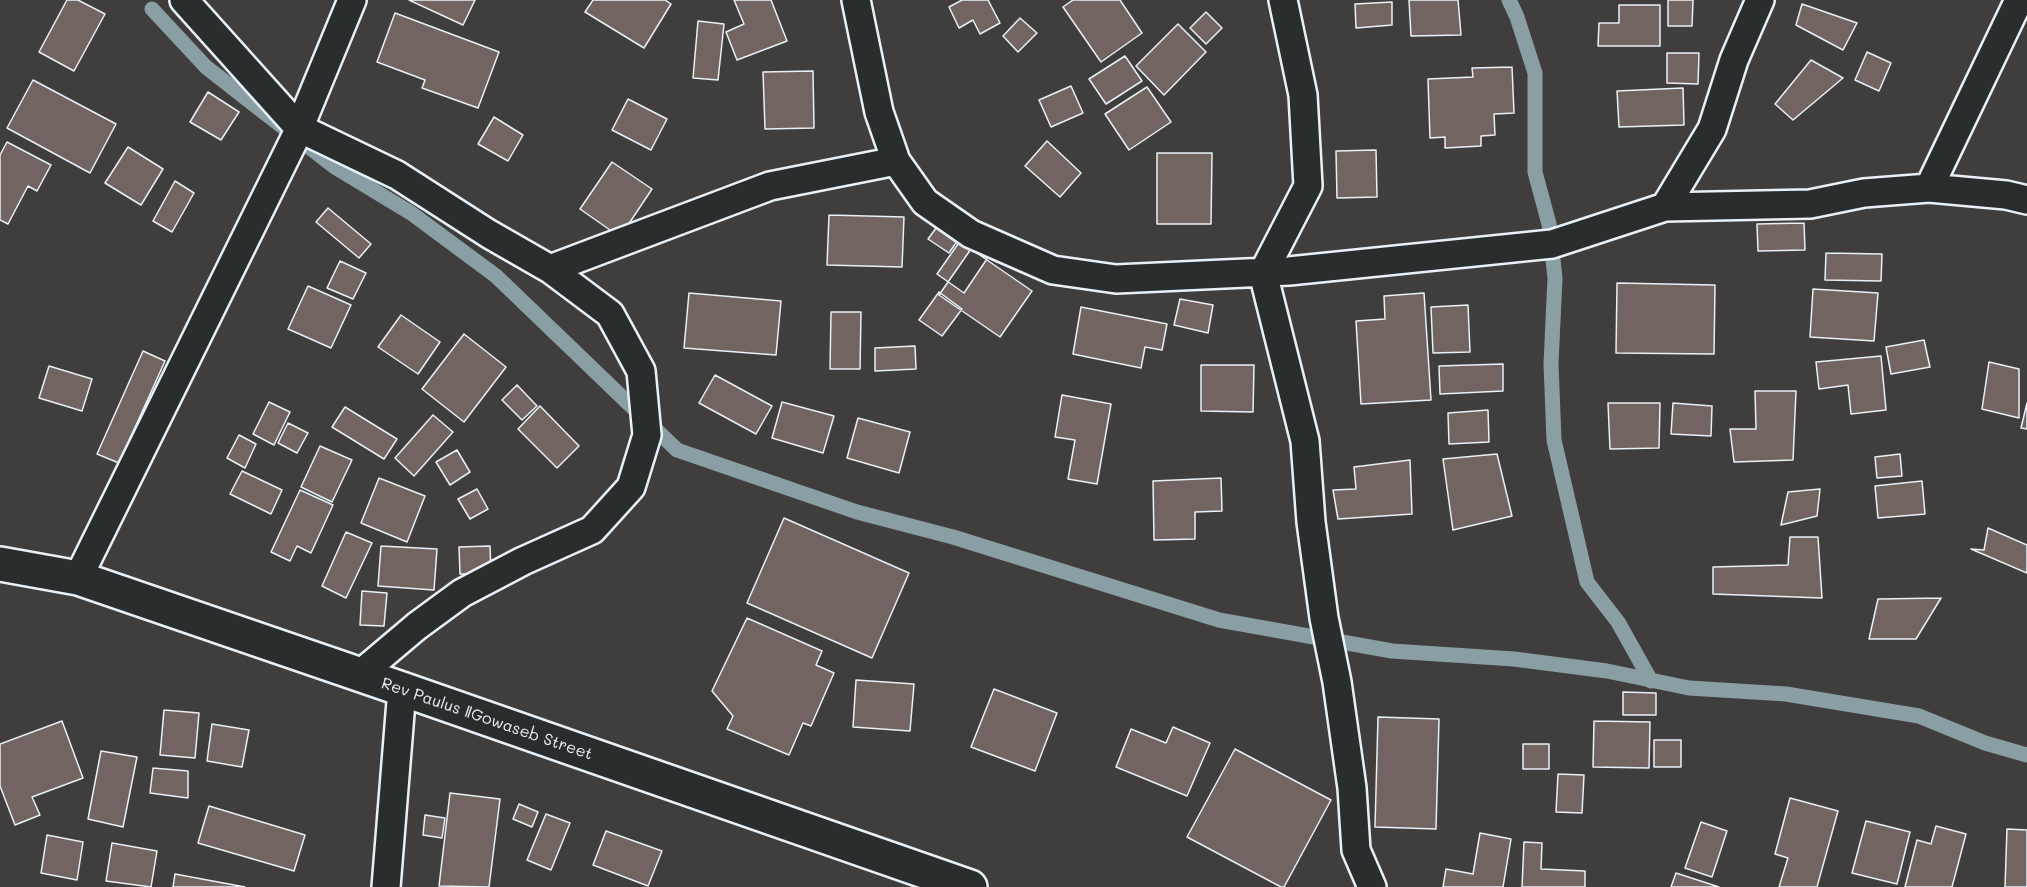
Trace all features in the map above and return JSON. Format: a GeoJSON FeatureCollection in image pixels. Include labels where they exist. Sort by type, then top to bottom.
{"type":"FeatureCollection","features":[{"type":"Feature","properties":{"kind":"street","name":"Rev Paulus ǁGowaseb Street"},"geometry":{"type":"LineString","coordinates":[[0,564],[78,578],[970,887]]}},
{"type":"Feature","properties":{"kind":"lane"},"geometry":{"type":"LineString","coordinates":[[184,0],[299,129],[397,175],[489,234],[550,269],[610,314],[641,371],[647,435],[631,487],[592,530],[462,593],[359,675]]}},
{"type":"Feature","properties":{"kind":"lane"},"geometry":{"type":"LineString","coordinates":[[78,578],[299,129],[352,0]]}},
{"type":"Feature","properties":{"kind":"lane"},"geometry":{"type":"LineString","coordinates":[[856,0],[879,112],[896,161],[925,202],[971,234],[1053,270],[1116,279],[1263,273],[1552,244],[1665,207],[1810,204],[1864,193],[1929,188],[2006,195],[2027,200]]}},
{"type":"Feature","properties":{"kind":"lane"},"geometry":{"type":"LineString","coordinates":[[1284,0],[1303,95],[1308,186],[1263,273],[1305,441],[1311,522],[1352,788],[1356,850],[1372,887]]}},
{"type":"Feature","properties":{"kind":"lane"},"geometry":{"type":"LineString","coordinates":[[1665,207],[1712,129],[1734,60],[1760,0]]}},
{"type":"Feature","properties":{"kind":"lane"},"geometry":{"type":"LineString","coordinates":[[1929,188],[2019,0]]}},
{"type":"Feature","properties":{"kind":"lane"},"geometry":{"type":"LineString","coordinates":[[550,269],[771,186],[896,161]]}},
{"type":"Feature","properties":{"kind":"lane"},"geometry":{"type":"LineString","coordinates":[[386,887],[402,689]]}},
{"type":"Feature","properties":{"kind":"building"},"geometry":{"type":"Polygon","coordinates":[[[67,0],[78,0],[105,14],[74,71],[39,52],[67,0]]]}},
{"type":"Feature","properties":{"kind":"building"},"geometry":{"type":"Polygon","coordinates":[[[409,0],[475,0],[463,25],[409,0]]]}},
{"type":"Feature","properties":{"kind":"building"},"geometry":{"type":"Polygon","coordinates":[[[593,0],[665,0],[671,4],[644,48],[585,12],[593,0]]]}},
{"type":"Feature","properties":{"kind":"building"},"geometry":{"type":"Polygon","coordinates":[[[734,0],[771,0],[787,41],[737,60],[726,32],[744,24],[734,0]]]}},
{"type":"Feature","properties":{"kind":"building"},"geometry":{"type":"Polygon","coordinates":[[[962,0],[988,0],[1000,23],[980,34],[973,20],[959,28],[949,7],[962,0]]]}},
{"type":"Feature","properties":{"kind":"building"},"geometry":{"type":"Polygon","coordinates":[[[1073,0],[1120,0],[1142,33],[1101,62],[1063,7],[1073,0]]]}},
{"type":"Feature","properties":{"kind":"building"},"geometry":{"type":"Polygon","coordinates":[[[1409,0],[1458,0],[1461,35],[1411,36],[1409,0]]]}},
{"type":"Feature","properties":{"kind":"building"},"geometry":{"type":"Polygon","coordinates":[[[1668,0],[1693,0],[1692,26],[1668,26],[1668,0]]]}},
{"type":"Feature","properties":{"kind":"building"},"geometry":{"type":"Polygon","coordinates":[[[1392,2],[1392,25],[1356,28],[1355,4],[1392,2]]]}},
{"type":"Feature","properties":{"kind":"building"},"geometry":{"type":"Polygon","coordinates":[[[1802,4],[1857,23],[1843,50],[1796,25],[1802,4]]]}},
{"type":"Feature","properties":{"kind":"building"},"geometry":{"type":"Polygon","coordinates":[[[1619,5],[1660,5],[1660,46],[1598,46],[1599,23],[1619,23],[1619,5]]]}},
{"type":"Feature","properties":{"kind":"building"},"geometry":{"type":"Polygon","coordinates":[[[1206,12],[1222,28],[1206,44],[1190,28],[1206,12]]]}},
{"type":"Feature","properties":{"kind":"building"},"geometry":{"type":"Polygon","coordinates":[[[395,13],[499,52],[478,108],[422,88],[425,80],[377,62],[395,13]]]}},
{"type":"Feature","properties":{"kind":"building"},"geometry":{"type":"Polygon","coordinates":[[[1020,18],[1037,33],[1018,52],[1003,36],[1020,18]]]}},
{"type":"Feature","properties":{"kind":"building"},"geometry":{"type":"Polygon","coordinates":[[[698,21],[724,24],[718,80],[693,78],[698,21]]]}},
{"type":"Feature","properties":{"kind":"building"},"geometry":{"type":"Polygon","coordinates":[[[1178,24],[1206,52],[1164,95],[1136,66],[1178,24]]]}},
{"type":"Feature","properties":{"kind":"building"},"geometry":{"type":"Polygon","coordinates":[[[1867,52],[1891,63],[1879,91],[1855,80],[1867,52]]]}},
{"type":"Feature","properties":{"kind":"building"},"geometry":{"type":"Polygon","coordinates":[[[1667,53],[1699,53],[1698,84],[1667,83],[1667,53]]]}},
{"type":"Feature","properties":{"kind":"building"},"geometry":{"type":"Polygon","coordinates":[[[1125,56],[1142,81],[1106,104],[1089,79],[1125,56]]]}},
{"type":"Feature","properties":{"kind":"building"},"geometry":{"type":"Polygon","coordinates":[[[1811,60],[1843,78],[1793,120],[1775,104],[1811,60]]]}},
{"type":"Feature","properties":{"kind":"building"},"geometry":{"type":"Polygon","coordinates":[[[1512,67],[1514,113],[1494,114],[1495,135],[1481,136],[1481,146],[1445,148],[1445,137],[1430,138],[1428,79],[1473,77],[1472,68],[1512,67]]]}},
{"type":"Feature","properties":{"kind":"building"},"geometry":{"type":"Polygon","coordinates":[[[813,71],[814,128],[765,129],[763,72],[813,71]]]}},
{"type":"Feature","properties":{"kind":"building"},"geometry":{"type":"Polygon","coordinates":[[[33,80],[116,124],[90,173],[7,128],[33,80]]]}},
{"type":"Feature","properties":{"kind":"building"},"geometry":{"type":"Polygon","coordinates":[[[1071,86],[1083,113],[1051,127],[1039,100],[1071,86]]]}},
{"type":"Feature","properties":{"kind":"building"},"geometry":{"type":"Polygon","coordinates":[[[1147,87],[1171,122],[1129,150],[1105,114],[1147,87]]]}},
{"type":"Feature","properties":{"kind":"building"},"geometry":{"type":"Polygon","coordinates":[[[1683,88],[1684,125],[1619,127],[1617,91],[1683,88]]]}},
{"type":"Feature","properties":{"kind":"building"},"geometry":{"type":"Polygon","coordinates":[[[208,92],[239,112],[221,140],[190,122],[208,92]]]}},
{"type":"Feature","properties":{"kind":"building"},"geometry":{"type":"Polygon","coordinates":[[[628,99],[667,119],[651,150],[612,130],[628,99]]]}},
{"type":"Feature","properties":{"kind":"building"},"geometry":{"type":"Polygon","coordinates":[[[494,117],[523,135],[508,161],[478,144],[494,117]]]}},
{"type":"Feature","properties":{"kind":"building"},"geometry":{"type":"Polygon","coordinates":[[[1047,141],[1081,173],[1060,197],[1025,166],[1047,141]]]}},
{"type":"Feature","properties":{"kind":"building"},"geometry":{"type":"Polygon","coordinates":[[[7,142],[51,165],[37,191],[28,186],[8,224],[0,220],[0,155],[7,142]]]}},
{"type":"Feature","properties":{"kind":"building"},"geometry":{"type":"Polygon","coordinates":[[[128,147],[163,169],[141,205],[105,183],[128,147]]]}},
{"type":"Feature","properties":{"kind":"building"},"geometry":{"type":"Polygon","coordinates":[[[1376,150],[1377,197],[1337,198],[1336,151],[1376,150]]]}},
{"type":"Feature","properties":{"kind":"building"},"geometry":{"type":"Polygon","coordinates":[[[1157,153],[1212,153],[1211,224],[1157,224],[1157,153]]]}},
{"type":"Feature","properties":{"kind":"building"},"geometry":{"type":"Polygon","coordinates":[[[612,162],[652,189],[620,237],[580,209],[612,162]]]}},
{"type":"Feature","properties":{"kind":"building"},"geometry":{"type":"Polygon","coordinates":[[[175,181],[194,193],[172,232],[153,221],[175,181]]]}},
{"type":"Feature","properties":{"kind":"building"},"geometry":{"type":"Polygon","coordinates":[[[328,208],[371,244],[359,258],[316,222],[328,208]]]}},
{"type":"Feature","properties":{"kind":"building"},"geometry":{"type":"Polygon","coordinates":[[[829,215],[904,217],[902,267],[827,265],[829,215]]]}},
{"type":"Feature","properties":{"kind":"building"},"geometry":{"type":"Polygon","coordinates":[[[942,220],[962,234],[949,253],[928,239],[942,220]]]}},
{"type":"Feature","properties":{"kind":"building"},"geometry":{"type":"Polygon","coordinates":[[[1804,223],[1805,250],[1758,251],[1757,224],[1804,223]]]}},
{"type":"Feature","properties":{"kind":"building"},"geometry":{"type":"Polygon","coordinates":[[[965,234],[991,253],[964,293],[937,274],[965,234]]]}},
{"type":"Feature","properties":{"kind":"building"},"geometry":{"type":"Polygon","coordinates":[[[971,249],[1032,291],[1000,337],[939,295],[971,249]]]}},
{"type":"Feature","properties":{"kind":"building"},"geometry":{"type":"Polygon","coordinates":[[[1826,253],[1882,254],[1881,281],[1825,280],[1826,253]]]}},
{"type":"Feature","properties":{"kind":"building"},"geometry":{"type":"Polygon","coordinates":[[[340,261],[366,273],[353,299],[327,288],[340,261]]]}},
{"type":"Feature","properties":{"kind":"building"},"geometry":{"type":"Polygon","coordinates":[[[1617,283],[1715,285],[1714,354],[1616,353],[1617,283]]]}},
{"type":"Feature","properties":{"kind":"building"},"geometry":{"type":"Polygon","coordinates":[[[308,286],[351,305],[331,348],[288,329],[308,286]]]}},
{"type":"Feature","properties":{"kind":"building"},"geometry":{"type":"Polygon","coordinates":[[[1813,289],[1878,293],[1874,341],[1810,337],[1813,289]]]}},
{"type":"Feature","properties":{"kind":"building"},"geometry":{"type":"Polygon","coordinates":[[[939,292],[962,309],[942,336],[919,320],[939,292]]]}},
{"type":"Feature","properties":{"kind":"building"},"geometry":{"type":"Polygon","coordinates":[[[689,293],[781,301],[776,355],[684,348],[689,293]]]}},
{"type":"Feature","properties":{"kind":"building"},"geometry":{"type":"Polygon","coordinates":[[[1424,293],[1431,400],[1361,404],[1356,321],[1385,319],[1384,296],[1424,293]]]}},
{"type":"Feature","properties":{"kind":"building"},"geometry":{"type":"Polygon","coordinates":[[[1180,299],[1213,305],[1208,333],[1174,325],[1180,299]]]}},
{"type":"Feature","properties":{"kind":"building"},"geometry":{"type":"Polygon","coordinates":[[[1468,305],[1470,352],[1433,353],[1431,307],[1468,305]]]}},
{"type":"Feature","properties":{"kind":"building"},"geometry":{"type":"Polygon","coordinates":[[[1081,307],[1167,324],[1162,350],[1145,347],[1141,368],[1073,354],[1081,307]]]}},
{"type":"Feature","properties":{"kind":"building"},"geometry":{"type":"Polygon","coordinates":[[[831,312],[861,312],[860,369],[830,369],[831,312]]]}},
{"type":"Feature","properties":{"kind":"building"},"geometry":{"type":"Polygon","coordinates":[[[401,315],[440,342],[418,374],[378,347],[401,315]]]}},
{"type":"Feature","properties":{"kind":"building"},"geometry":{"type":"Polygon","coordinates":[[[464,334],[506,367],[464,422],[422,389],[464,334]]]}},
{"type":"Feature","properties":{"kind":"building"},"geometry":{"type":"Polygon","coordinates":[[[1924,340],[1930,367],[1891,374],[1886,347],[1924,340]]]}},
{"type":"Feature","properties":{"kind":"building"},"geometry":{"type":"Polygon","coordinates":[[[915,346],[916,369],[875,371],[875,348],[915,346]]]}},
{"type":"Feature","properties":{"kind":"building"},"geometry":{"type":"Polygon","coordinates":[[[143,351],[165,361],[119,463],[97,454],[143,351]]]}},
{"type":"Feature","properties":{"kind":"building"},"geometry":{"type":"Polygon","coordinates":[[[1881,356],[1886,410],[1851,414],[1848,385],[1819,389],[1816,362],[1881,356]]]}},
{"type":"Feature","properties":{"kind":"building"},"geometry":{"type":"Polygon","coordinates":[[[1989,362],[2019,369],[2019,418],[1982,409],[1989,362]]]}},
{"type":"Feature","properties":{"kind":"building"},"geometry":{"type":"Polygon","coordinates":[[[1503,364],[1503,391],[1440,394],[1439,366],[1503,364]]]}},
{"type":"Feature","properties":{"kind":"building"},"geometry":{"type":"Polygon","coordinates":[[[1201,365],[1254,365],[1253,412],[1201,411],[1201,365]]]}},
{"type":"Feature","properties":{"kind":"building"},"geometry":{"type":"Polygon","coordinates":[[[49,366],[92,379],[82,411],[39,398],[49,366]]]}},
{"type":"Feature","properties":{"kind":"building"},"geometry":{"type":"Polygon","coordinates":[[[715,375],[772,406],[756,434],[699,403],[715,375]]]}},
{"type":"Feature","properties":{"kind":"building"},"geometry":{"type":"Polygon","coordinates":[[[517,385],[537,406],[522,420],[502,400],[517,385]]]}},
{"type":"Feature","properties":{"kind":"building"},"geometry":{"type":"Polygon","coordinates":[[[1755,391],[1796,391],[1793,460],[1734,462],[1730,429],[1756,429],[1755,391]]]}},
{"type":"Feature","properties":{"kind":"building"},"geometry":{"type":"Polygon","coordinates":[[[1062,395],[1111,404],[1097,484],[1068,479],[1075,440],[1055,437],[1062,395]]]}},
{"type":"Feature","properties":{"kind":"building"},"geometry":{"type":"Polygon","coordinates":[[[269,402],[290,412],[274,445],[253,434],[269,402]]]}},
{"type":"Feature","properties":{"kind":"building"},"geometry":{"type":"Polygon","coordinates":[[[782,402],[834,416],[823,453],[772,438],[782,402]]]}},
{"type":"Feature","properties":{"kind":"building"},"geometry":{"type":"Polygon","coordinates":[[[1608,403],[1660,403],[1659,448],[1610,449],[1608,403]]]}},
{"type":"Feature","properties":{"kind":"building"},"geometry":{"type":"Polygon","coordinates":[[[1673,403],[1712,406],[1711,436],[1671,434],[1673,403]]]}},
{"type":"Feature","properties":{"kind":"building"},"geometry":{"type":"Polygon","coordinates":[[[2027,403],[2027,429],[2021,428],[2027,403]]]}},
{"type":"Feature","properties":{"kind":"building"},"geometry":{"type":"Polygon","coordinates":[[[540,406],[579,446],[557,468],[518,429],[540,406]]]}},
{"type":"Feature","properties":{"kind":"building"},"geometry":{"type":"Polygon","coordinates":[[[345,407],[397,439],[384,459],[332,427],[345,407]]]}},
{"type":"Feature","properties":{"kind":"building"},"geometry":{"type":"Polygon","coordinates":[[[1488,410],[1489,442],[1449,444],[1448,413],[1488,410]]]}},
{"type":"Feature","properties":{"kind":"building"},"geometry":{"type":"Polygon","coordinates":[[[433,415],[453,432],[414,476],[395,458],[433,415]]]}},
{"type":"Feature","properties":{"kind":"building"},"geometry":{"type":"Polygon","coordinates":[[[858,418],[910,432],[899,473],[847,458],[858,418]]]}},
{"type":"Feature","properties":{"kind":"building"},"geometry":{"type":"Polygon","coordinates":[[[288,423],[308,433],[297,453],[278,443],[288,423]]]}},
{"type":"Feature","properties":{"kind":"building"},"geometry":{"type":"Polygon","coordinates":[[[239,435],[256,444],[245,468],[227,458],[239,435]]]}},
{"type":"Feature","properties":{"kind":"building"},"geometry":{"type":"Polygon","coordinates":[[[320,446],[352,460],[332,502],[301,487],[320,446]]]}},
{"type":"Feature","properties":{"kind":"building"},"geometry":{"type":"Polygon","coordinates":[[[457,450],[470,472],[450,485],[436,462],[457,450]]]}},
{"type":"Feature","properties":{"kind":"building"},"geometry":{"type":"Polygon","coordinates":[[[1497,454],[1512,516],[1453,530],[1443,459],[1497,454]]]}},
{"type":"Feature","properties":{"kind":"building"},"geometry":{"type":"Polygon","coordinates":[[[1900,454],[1902,476],[1877,478],[1875,457],[1900,454]]]}},
{"type":"Feature","properties":{"kind":"building"},"geometry":{"type":"Polygon","coordinates":[[[1410,460],[1412,514],[1338,519],[1333,490],[1356,489],[1354,467],[1410,460]]]}},
{"type":"Feature","properties":{"kind":"building"},"geometry":{"type":"Polygon","coordinates":[[[242,471],[282,490],[271,514],[230,494],[242,471]]]}},
{"type":"Feature","properties":{"kind":"building"},"geometry":{"type":"Polygon","coordinates":[[[379,478],[425,496],[407,542],[361,523],[379,478]]]}},
{"type":"Feature","properties":{"kind":"building"},"geometry":{"type":"Polygon","coordinates":[[[1221,478],[1222,511],[1195,512],[1195,539],[1154,540],[1153,481],[1221,478]]]}},
{"type":"Feature","properties":{"kind":"building"},"geometry":{"type":"Polygon","coordinates":[[[1922,481],[1925,514],[1878,518],[1875,486],[1922,481]]]}},
{"type":"Feature","properties":{"kind":"building"},"geometry":{"type":"Polygon","coordinates":[[[477,489],[488,509],[470,519],[458,499],[477,489]]]}},
{"type":"Feature","properties":{"kind":"building"},"geometry":{"type":"Polygon","coordinates":[[[1820,489],[1817,516],[1781,525],[1788,492],[1820,489]]]}},
{"type":"Feature","properties":{"kind":"building"},"geometry":{"type":"Polygon","coordinates":[[[300,490],[333,505],[311,553],[297,546],[290,561],[271,552],[300,490]]]}},
{"type":"Feature","properties":{"kind":"building"},"geometry":{"type":"Polygon","coordinates":[[[784,518],[909,573],[872,658],[747,603],[784,518]]]}},
{"type":"Feature","properties":{"kind":"building"},"geometry":{"type":"Polygon","coordinates":[[[1988,528],[2027,545],[2027,573],[1971,549],[1984,550],[1988,528]]]}},
{"type":"Feature","properties":{"kind":"building"},"geometry":{"type":"Polygon","coordinates":[[[346,532],[372,543],[346,598],[322,586],[346,532]]]}},
{"type":"Feature","properties":{"kind":"building"},"geometry":{"type":"Polygon","coordinates":[[[1790,537],[1818,537],[1822,598],[1713,594],[1713,567],[1788,565],[1790,537]]]}},
{"type":"Feature","properties":{"kind":"building"},"geometry":{"type":"Polygon","coordinates":[[[381,546],[437,549],[434,590],[378,586],[381,546]]]}},
{"type":"Feature","properties":{"kind":"building"},"geometry":{"type":"Polygon","coordinates":[[[490,546],[491,574],[460,574],[459,547],[490,546]]]}},
{"type":"Feature","properties":{"kind":"building"},"geometry":{"type":"Polygon","coordinates":[[[362,591],[387,593],[384,626],[360,625],[362,591]]]}},
{"type":"Feature","properties":{"kind":"building"},"geometry":{"type":"Polygon","coordinates":[[[1941,598],[1916,639],[1869,639],[1878,599],[1941,598]]]}},
{"type":"Feature","properties":{"kind":"building"},"geometry":{"type":"Polygon","coordinates":[[[747,618],[822,651],[816,665],[834,673],[811,726],[803,723],[789,755],[727,729],[733,716],[712,691],[747,618]]]}},
{"type":"Feature","properties":{"kind":"building"},"geometry":{"type":"Polygon","coordinates":[[[856,680],[914,684],[910,731],[853,727],[856,680]]]}},
{"type":"Feature","properties":{"kind":"building"},"geometry":{"type":"Polygon","coordinates":[[[994,689],[1057,713],[1035,771],[971,747],[994,689]]]}},
{"type":"Feature","properties":{"kind":"building"},"geometry":{"type":"Polygon","coordinates":[[[1623,692],[1656,693],[1656,715],[1623,715],[1623,692]]]}},
{"type":"Feature","properties":{"kind":"building"},"geometry":{"type":"Polygon","coordinates":[[[164,710],[199,713],[195,758],[160,755],[164,710]]]}},
{"type":"Feature","properties":{"kind":"building"},"geometry":{"type":"Polygon","coordinates":[[[1378,717],[1439,719],[1436,829],[1375,827],[1378,717]]]}},
{"type":"Feature","properties":{"kind":"building"},"geometry":{"type":"Polygon","coordinates":[[[62,721],[83,778],[32,797],[40,815],[15,825],[0,786],[0,744],[62,721]]]}},
{"type":"Feature","properties":{"kind":"building"},"geometry":{"type":"Polygon","coordinates":[[[1594,721],[1650,722],[1649,768],[1593,767],[1594,721]]]}},
{"type":"Feature","properties":{"kind":"building"},"geometry":{"type":"Polygon","coordinates":[[[212,724],[249,730],[242,767],[207,761],[212,724]]]}},
{"type":"Feature","properties":{"kind":"building"},"geometry":{"type":"Polygon","coordinates":[[[1173,727],[1210,743],[1187,796],[1116,767],[1131,729],[1166,743],[1173,727]]]}},
{"type":"Feature","properties":{"kind":"building"},"geometry":{"type":"Polygon","coordinates":[[[1654,740],[1681,740],[1681,767],[1654,767],[1654,740]]]}},
{"type":"Feature","properties":{"kind":"building"},"geometry":{"type":"Polygon","coordinates":[[[1523,744],[1549,744],[1549,769],[1523,769],[1523,744]]]}},
{"type":"Feature","properties":{"kind":"building"},"geometry":{"type":"Polygon","coordinates":[[[1235,749],[1331,800],[1284,887],[1187,837],[1235,749]]]}},
{"type":"Feature","properties":{"kind":"building"},"geometry":{"type":"Polygon","coordinates":[[[101,751],[137,757],[123,827],[88,819],[101,751]]]}},
{"type":"Feature","properties":{"kind":"building"},"geometry":{"type":"Polygon","coordinates":[[[153,768],[188,771],[188,798],[150,793],[153,768]]]}},
{"type":"Feature","properties":{"kind":"building"},"geometry":{"type":"Polygon","coordinates":[[[1558,774],[1584,775],[1582,813],[1556,812],[1558,774]]]}},
{"type":"Feature","properties":{"kind":"building"},"geometry":{"type":"Polygon","coordinates":[[[450,793],[500,799],[489,887],[439,886],[450,793]]]}},
{"type":"Feature","properties":{"kind":"building"},"geometry":{"type":"Polygon","coordinates":[[[1790,798],[1838,811],[1817,887],[1779,887],[1788,858],[1775,854],[1790,798]]]}},
{"type":"Feature","properties":{"kind":"building"},"geometry":{"type":"Polygon","coordinates":[[[519,804],[538,812],[532,827],[513,819],[519,804]]]}},
{"type":"Feature","properties":{"kind":"building"},"geometry":{"type":"Polygon","coordinates":[[[209,806],[305,835],[294,871],[198,843],[209,806]]]}},
{"type":"Feature","properties":{"kind":"building"},"geometry":{"type":"Polygon","coordinates":[[[546,814],[570,823],[551,870],[527,860],[546,814]]]}},
{"type":"Feature","properties":{"kind":"building"},"geometry":{"type":"Polygon","coordinates":[[[425,815],[445,818],[442,838],[423,835],[425,815]]]}},
{"type":"Feature","properties":{"kind":"building"},"geometry":{"type":"Polygon","coordinates":[[[1866,821],[1910,832],[1897,884],[1852,873],[1866,821]]]}},
{"type":"Feature","properties":{"kind":"building"},"geometry":{"type":"Polygon","coordinates":[[[1701,822],[1727,831],[1712,877],[1685,868],[1701,822]]]}},
{"type":"Feature","properties":{"kind":"building"},"geometry":{"type":"Polygon","coordinates":[[[1936,826],[1966,834],[1952,887],[1905,887],[1917,840],[1931,844],[1936,826]]]}},
{"type":"Feature","properties":{"kind":"building"},"geometry":{"type":"Polygon","coordinates":[[[2007,829],[2027,830],[2027,887],[2005,887],[2007,829]]]}},
{"type":"Feature","properties":{"kind":"building"},"geometry":{"type":"Polygon","coordinates":[[[606,831],[662,851],[648,886],[593,865],[606,831]]]}},
{"type":"Feature","properties":{"kind":"building"},"geometry":{"type":"Polygon","coordinates":[[[1480,833],[1511,839],[1503,887],[1443,887],[1446,869],[1473,874],[1480,833]]]}},
{"type":"Feature","properties":{"kind":"building"},"geometry":{"type":"Polygon","coordinates":[[[47,835],[83,842],[77,880],[41,873],[47,835]]]}},
{"type":"Feature","properties":{"kind":"building"},"geometry":{"type":"Polygon","coordinates":[[[1524,842],[1542,843],[1541,869],[1585,871],[1585,887],[1522,887],[1524,842]]]}},
{"type":"Feature","properties":{"kind":"building"},"geometry":{"type":"Polygon","coordinates":[[[112,843],[157,851],[151,887],[106,881],[112,843]]]}},
{"type":"Feature","properties":{"kind":"building"},"geometry":{"type":"Polygon","coordinates":[[[1676,873],[1719,887],[1671,887],[1676,873]]]}},
{"type":"Feature","properties":{"kind":"building"},"geometry":{"type":"Polygon","coordinates":[[[175,874],[245,887],[173,887],[175,874]]]}},
{"type":"Feature","properties":{"kind":"waterway"},"geometry":{"type":"LineString","coordinates":[[1509,0],[1517,17],[1535,73],[1535,172],[1549,224],[1555,278],[1551,364],[1554,440],[1587,582],[1618,622],[1651,681]]}},
{"type":"Feature","properties":{"kind":"waterway"},"geometry":{"type":"LineString","coordinates":[[152,9],[206,67],[252,103],[335,167],[411,213],[496,276],[677,450],[857,512],[953,537],[1219,620],[1392,651],[1514,659],[1607,671],[1689,688],[1786,694],[1919,716],[1985,743],[2027,755]]}}]}
